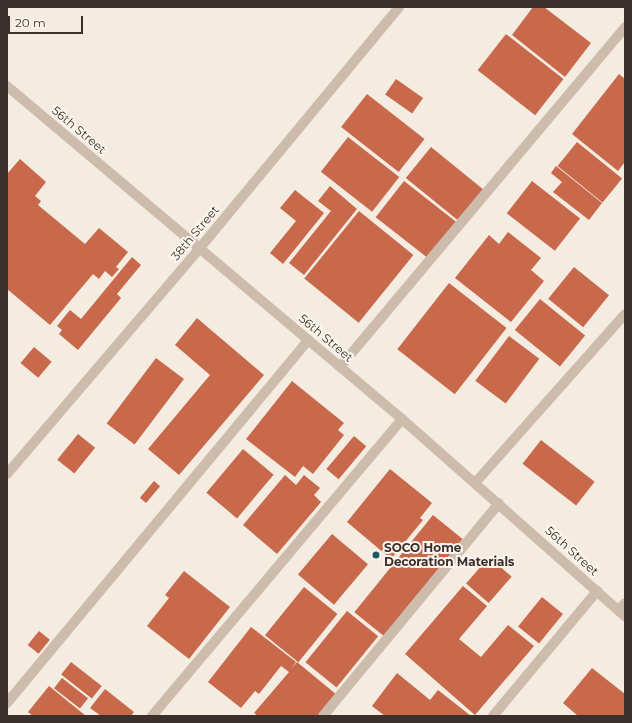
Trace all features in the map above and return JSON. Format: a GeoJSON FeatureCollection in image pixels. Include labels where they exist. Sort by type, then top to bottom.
{"type":"FeatureCollection","features":[{"type":"Feature","properties":{"kind":"street","name":"38th Street"},"geometry":{"type":"LineString","coordinates":[[7,474],[199,249],[399,7]]}},
{"type":"Feature","properties":{"kind":"street"},"geometry":{"type":"LineString","coordinates":[[340,367],[625,27]]}},
{"type":"Feature","properties":{"kind":"street","name":"56th Street"},"geometry":{"type":"LineString","coordinates":[[7,86],[402,419],[499,503],[596,591],[623,610]]}},
{"type":"Feature","properties":{"kind":"street"},"geometry":{"type":"LineString","coordinates":[[475,483],[625,314]]}},
{"type":"Feature","properties":{"kind":"street"},"geometry":{"type":"LineString","coordinates":[[7,703],[308,340]]}},
{"type":"Feature","properties":{"kind":"street"},"geometry":{"type":"LineString","coordinates":[[152,716],[402,419]]}},
{"type":"Feature","properties":{"kind":"street"},"geometry":{"type":"LineString","coordinates":[[323,716],[499,503]]}},
{"type":"Feature","properties":{"kind":"street"},"geometry":{"type":"LineString","coordinates":[[493,716],[596,591]]}},
{"type":"Feature","properties":{"kind":"building"},"geometry":{"type":"Polygon","coordinates":[[[533,7],[544,7],[591,43],[565,77],[512,35],[533,7]]]}},
{"type":"Feature","properties":{"kind":"building"},"geometry":{"type":"Polygon","coordinates":[[[506,34],[564,79],[535,115],[478,70],[506,34]]]}},
{"type":"Feature","properties":{"kind":"building"},"geometry":{"type":"Polygon","coordinates":[[[619,74],[625,79],[625,162],[618,171],[572,134],[619,74]]]}},
{"type":"Feature","properties":{"kind":"building"},"geometry":{"type":"Polygon","coordinates":[[[396,79],[423,98],[412,113],[385,95],[396,79]]]}},
{"type":"Feature","properties":{"kind":"building"},"geometry":{"type":"Polygon","coordinates":[[[367,94],[425,139],[399,172],[341,127],[367,94]]]}},
{"type":"Feature","properties":{"kind":"building"},"geometry":{"type":"Polygon","coordinates":[[[348,137],[399,177],[372,212],[321,172],[348,137]]]}},
{"type":"Feature","properties":{"kind":"building"},"geometry":{"type":"Polygon","coordinates":[[[577,142],[622,179],[603,203],[557,166],[577,142]]]}},
{"type":"Feature","properties":{"kind":"building"},"geometry":{"type":"Polygon","coordinates":[[[431,147],[485,190],[459,222],[406,178],[431,147]]]}},
{"type":"Feature","properties":{"kind":"building"},"geometry":{"type":"Polygon","coordinates":[[[20,159],[46,182],[35,196],[41,201],[38,205],[85,244],[99,228],[128,252],[116,267],[119,269],[112,277],[105,271],[99,279],[93,274],[50,325],[7,289],[7,174],[20,159]]]}},
{"type":"Feature","properties":{"kind":"building"},"geometry":{"type":"Polygon","coordinates":[[[556,166],[602,203],[589,220],[553,192],[562,182],[551,173],[556,166]]]}},
{"type":"Feature","properties":{"kind":"building"},"geometry":{"type":"Polygon","coordinates":[[[404,181],[456,222],[428,258],[376,217],[404,181]]]}},
{"type":"Feature","properties":{"kind":"building"},"geometry":{"type":"Polygon","coordinates":[[[532,181],[580,219],[555,251],[507,213],[532,181]]]}},
{"type":"Feature","properties":{"kind":"building"},"geometry":{"type":"Polygon","coordinates":[[[330,186],[357,209],[304,275],[289,263],[331,211],[318,201],[330,186]]]}},
{"type":"Feature","properties":{"kind":"building"},"geometry":{"type":"Polygon","coordinates":[[[295,190],[324,213],[283,264],[270,253],[296,221],[280,208],[295,190]]]}},
{"type":"Feature","properties":{"kind":"building"},"geometry":{"type":"Polygon","coordinates":[[[359,211],[413,255],[359,323],[304,279],[359,211]]]}},
{"type":"Feature","properties":{"kind":"building"},"geometry":{"type":"Polygon","coordinates":[[[508,232],[541,258],[531,270],[544,281],[511,322],[455,278],[489,235],[499,244],[508,232]]]}},
{"type":"Feature","properties":{"kind":"building"},"geometry":{"type":"Polygon","coordinates":[[[132,257],[141,265],[117,294],[121,298],[78,350],[59,334],[62,330],[57,326],[70,310],[81,319],[132,257]]]}},
{"type":"Feature","properties":{"kind":"building"},"geometry":{"type":"Polygon","coordinates":[[[574,267],[609,295],[583,327],[548,299],[574,267]]]}},
{"type":"Feature","properties":{"kind":"building"},"geometry":{"type":"Polygon","coordinates":[[[449,283],[507,328],[455,394],[397,349],[449,283]]]}},
{"type":"Feature","properties":{"kind":"building"},"geometry":{"type":"Polygon","coordinates":[[[540,299],[585,336],[560,367],[515,330],[540,299]]]}},
{"type":"Feature","properties":{"kind":"building"},"geometry":{"type":"Polygon","coordinates":[[[197,318],[264,375],[179,475],[148,449],[210,375],[175,345],[197,318]]]}},
{"type":"Feature","properties":{"kind":"building"},"geometry":{"type":"Polygon","coordinates":[[[509,336],[539,359],[506,404],[475,381],[509,336]]]}},
{"type":"Feature","properties":{"kind":"building"},"geometry":{"type":"Polygon","coordinates":[[[34,347],[52,362],[38,378],[21,363],[34,347]]]}},
{"type":"Feature","properties":{"kind":"building"},"geometry":{"type":"Polygon","coordinates":[[[156,358],[184,379],[135,445],[107,423],[156,358]]]}},
{"type":"Feature","properties":{"kind":"building"},"geometry":{"type":"Polygon","coordinates":[[[292,381],[344,423],[338,430],[344,435],[313,474],[303,466],[295,477],[246,439],[292,381]]]}},
{"type":"Feature","properties":{"kind":"building"},"geometry":{"type":"Polygon","coordinates":[[[78,434],[95,448],[74,473],[57,460],[78,434]]]}},
{"type":"Feature","properties":{"kind":"building"},"geometry":{"type":"Polygon","coordinates":[[[354,436],[366,446],[339,479],[326,469],[354,436]]]}},
{"type":"Feature","properties":{"kind":"building"},"geometry":{"type":"Polygon","coordinates":[[[541,440],[595,482],[576,506],[523,464],[541,440]]]}},
{"type":"Feature","properties":{"kind":"building"},"geometry":{"type":"Polygon","coordinates":[[[243,449],[274,475],[237,518],[206,493],[243,449]]]}},
{"type":"Feature","properties":{"kind":"building"},"geometry":{"type":"Polygon","coordinates":[[[390,469],[432,503],[420,518],[423,520],[391,559],[347,522],[390,469]]]}},
{"type":"Feature","properties":{"kind":"building"},"geometry":{"type":"Polygon","coordinates":[[[285,475],[296,485],[304,475],[320,488],[314,495],[321,502],[277,554],[243,525],[285,475]]]}},
{"type":"Feature","properties":{"kind":"building"},"geometry":{"type":"Polygon","coordinates":[[[154,481],[160,486],[146,503],[140,498],[154,481]]]}},
{"type":"Feature","properties":{"kind":"building"},"geometry":{"type":"Polygon","coordinates":[[[433,515],[463,539],[384,636],[354,612],[433,515]]]}},
{"type":"Feature","properties":{"kind":"building"},"geometry":{"type":"Polygon","coordinates":[[[332,534],[368,564],[334,605],[298,575],[332,534]]]}},
{"type":"Feature","properties":{"kind":"building"},"geometry":{"type":"Polygon","coordinates":[[[489,557],[512,577],[489,603],[466,583],[489,557]]]}},
{"type":"Feature","properties":{"kind":"building"},"geometry":{"type":"Polygon","coordinates":[[[184,571],[230,607],[189,659],[147,626],[169,598],[165,595],[184,571]]]}},
{"type":"Feature","properties":{"kind":"building"},"geometry":{"type":"Polygon","coordinates":[[[463,586],[487,606],[459,639],[481,657],[508,625],[534,646],[475,715],[405,654],[463,586]]]}},
{"type":"Feature","properties":{"kind":"building"},"geometry":{"type":"Polygon","coordinates":[[[304,587],[337,614],[298,662],[265,635],[304,587]]]}},
{"type":"Feature","properties":{"kind":"building"},"geometry":{"type":"Polygon","coordinates":[[[542,597],[563,614],[539,644],[518,627],[542,597]]]}},
{"type":"Feature","properties":{"kind":"building"},"geometry":{"type":"Polygon","coordinates":[[[347,611],[378,636],[337,687],[305,662],[347,611]]]}},
{"type":"Feature","properties":{"kind":"building"},"geometry":{"type":"Polygon","coordinates":[[[251,627],[296,662],[291,669],[297,662],[337,695],[319,716],[258,716],[254,713],[289,672],[281,666],[259,694],[255,691],[241,708],[208,682],[251,627]]]}},
{"type":"Feature","properties":{"kind":"building"},"geometry":{"type":"Polygon","coordinates":[[[39,631],[50,640],[39,654],[28,645],[39,631]]]}},
{"type":"Feature","properties":{"kind":"building"},"geometry":{"type":"Polygon","coordinates":[[[71,662],[102,686],[92,699],[61,675],[71,662]]]}},
{"type":"Feature","properties":{"kind":"building"},"geometry":{"type":"Polygon","coordinates":[[[592,668],[625,694],[625,716],[578,716],[563,703],[592,668]]]}},
{"type":"Feature","properties":{"kind":"building"},"geometry":{"type":"Polygon","coordinates":[[[397,673],[430,700],[438,690],[471,716],[385,716],[372,706],[397,673]]]}},
{"type":"Feature","properties":{"kind":"building"},"geometry":{"type":"Polygon","coordinates":[[[62,678],[88,698],[80,709],[54,688],[62,678]]]}},
{"type":"Feature","properties":{"kind":"building"},"geometry":{"type":"Polygon","coordinates":[[[49,686],[86,716],[33,716],[28,712],[49,686]]]}},
{"type":"Feature","properties":{"kind":"building"},"geometry":{"type":"Polygon","coordinates":[[[105,689],[134,712],[131,716],[101,716],[90,708],[105,689]]]}},
{"type":"Feature","properties":{"kind":"place","name":"SOCO Home Decoration Materials"},"geometry":{"type":"Point","coordinates":[376,555]}}]}
